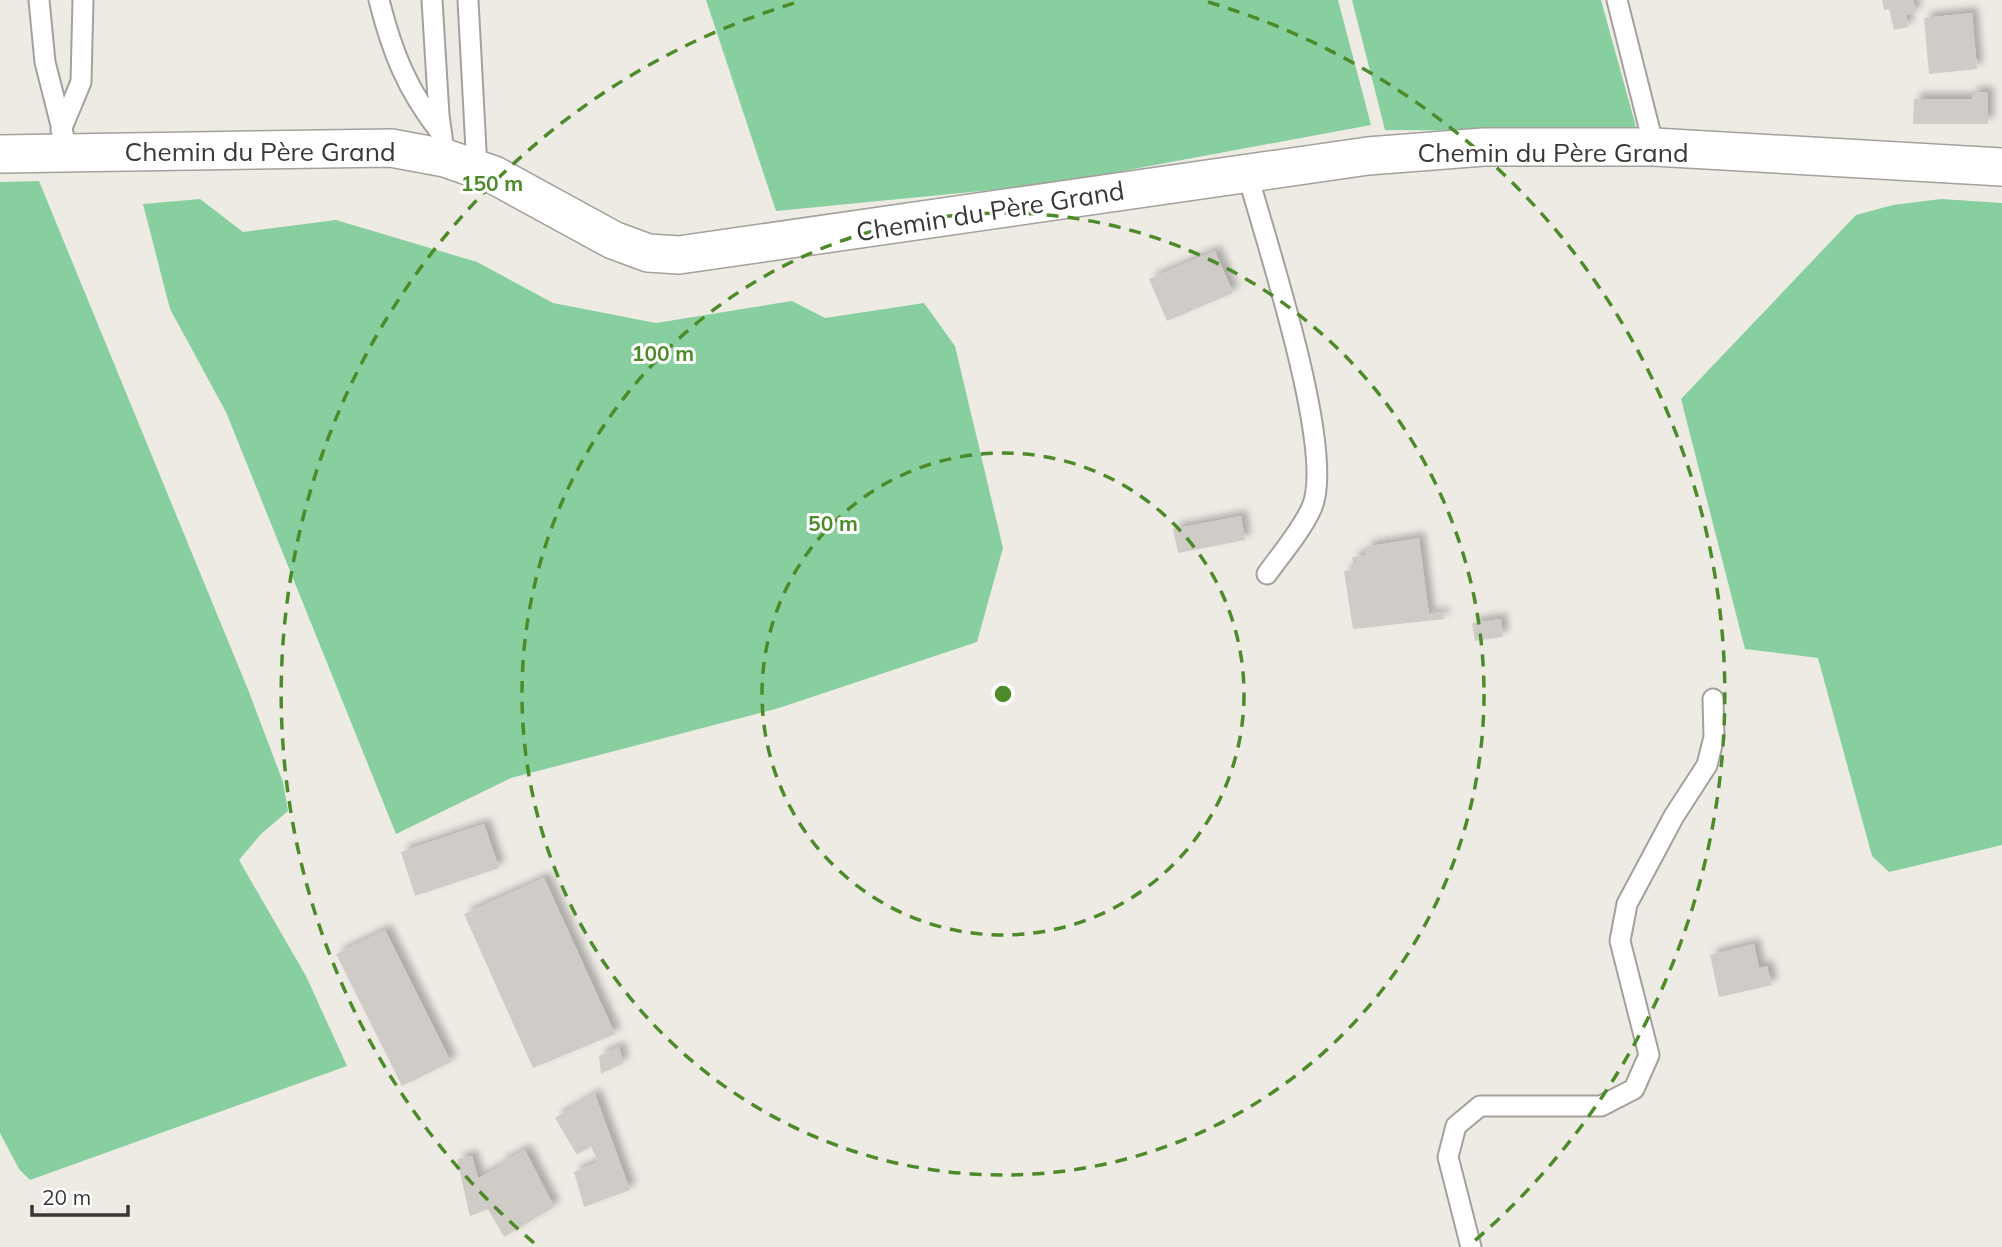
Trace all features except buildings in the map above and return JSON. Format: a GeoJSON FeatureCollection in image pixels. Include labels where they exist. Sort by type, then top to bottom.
{"type":"FeatureCollection","features":[{"type":"Feature","properties":{"kind":"street","name":"Chemin du Père Grand"},"geometry":{"type":"LineString","coordinates":[[0,154],[65,141],[391,148],[455,154],[613,240],[648,253],[679,254],[1247,172],[1368,156],[1484,147],[1654,146],[2002,167]]}},
{"type":"Feature","properties":{"kind":"lane"},"geometry":{"type":"LineString","coordinates":[[39,0],[45,62],[65,141]]}},
{"type":"Feature","properties":{"kind":"lane"},"geometry":{"type":"LineString","coordinates":[[65,141],[81,82],[83,0]]}},
{"type":"Feature","properties":{"kind":"lane"},"geometry":{"type":"LineString","coordinates":[[379,0],[392,50],[417,103],[455,154]]}},
{"type":"Feature","properties":{"kind":"lane"},"geometry":{"type":"LineString","coordinates":[[432,0],[455,154]]}},
{"type":"Feature","properties":{"kind":"lane"},"geometry":{"type":"LineString","coordinates":[[455,154],[468,0]]}},
{"type":"Feature","properties":{"kind":"lane"},"geometry":{"type":"LineString","coordinates":[[1617,0],[1654,146]]}},
{"type":"Feature","properties":{"kind":"lane"},"geometry":{"type":"LineString","coordinates":[[1247,172],[1310,403],[1318,460],[1313,506],[1268,574]]}},
{"type":"Feature","properties":{"kind":"lane"},"geometry":{"type":"LineString","coordinates":[[1471,1247],[1448,1157],[1456,1126],[1480,1106],[1601,1106],[1634,1089],[1649,1055],[1620,941],[1627,904],[1674,816],[1707,765],[1714,737],[1713,699]]}},
{"type":"Feature","properties":{"kind":"green space"},"geometry":{"type":"Polygon","coordinates":[[[706,0],[1338,0],[1371,125],[1053,184],[776,211],[706,0]]]}},
{"type":"Feature","properties":{"kind":"green space"},"geometry":{"type":"Polygon","coordinates":[[[1352,0],[1601,0],[1636,127],[1598,131],[1385,130],[1352,0]]]}},
{"type":"Feature","properties":{"kind":"green space"},"geometry":{"type":"Polygon","coordinates":[[[39,181],[249,692],[283,782],[288,811],[261,834],[239,860],[306,976],[347,1066],[30,1180],[19,1169],[0,1133],[0,182],[39,181]]]}},
{"type":"Feature","properties":{"kind":"green space"},"geometry":{"type":"Polygon","coordinates":[[[200,199],[243,232],[336,220],[477,262],[553,303],[656,323],[792,301],[825,318],[924,303],[955,346],[1003,548],[977,642],[779,708],[511,778],[396,834],[226,412],[170,309],[143,204],[200,199]]]}},
{"type":"Feature","properties":{"kind":"green space"},"geometry":{"type":"Polygon","coordinates":[[[1941,199],[2002,203],[2002,845],[1889,872],[1872,856],[1818,658],[1745,649],[1681,399],[1856,215],[1893,205],[1941,199]]]}}]}
